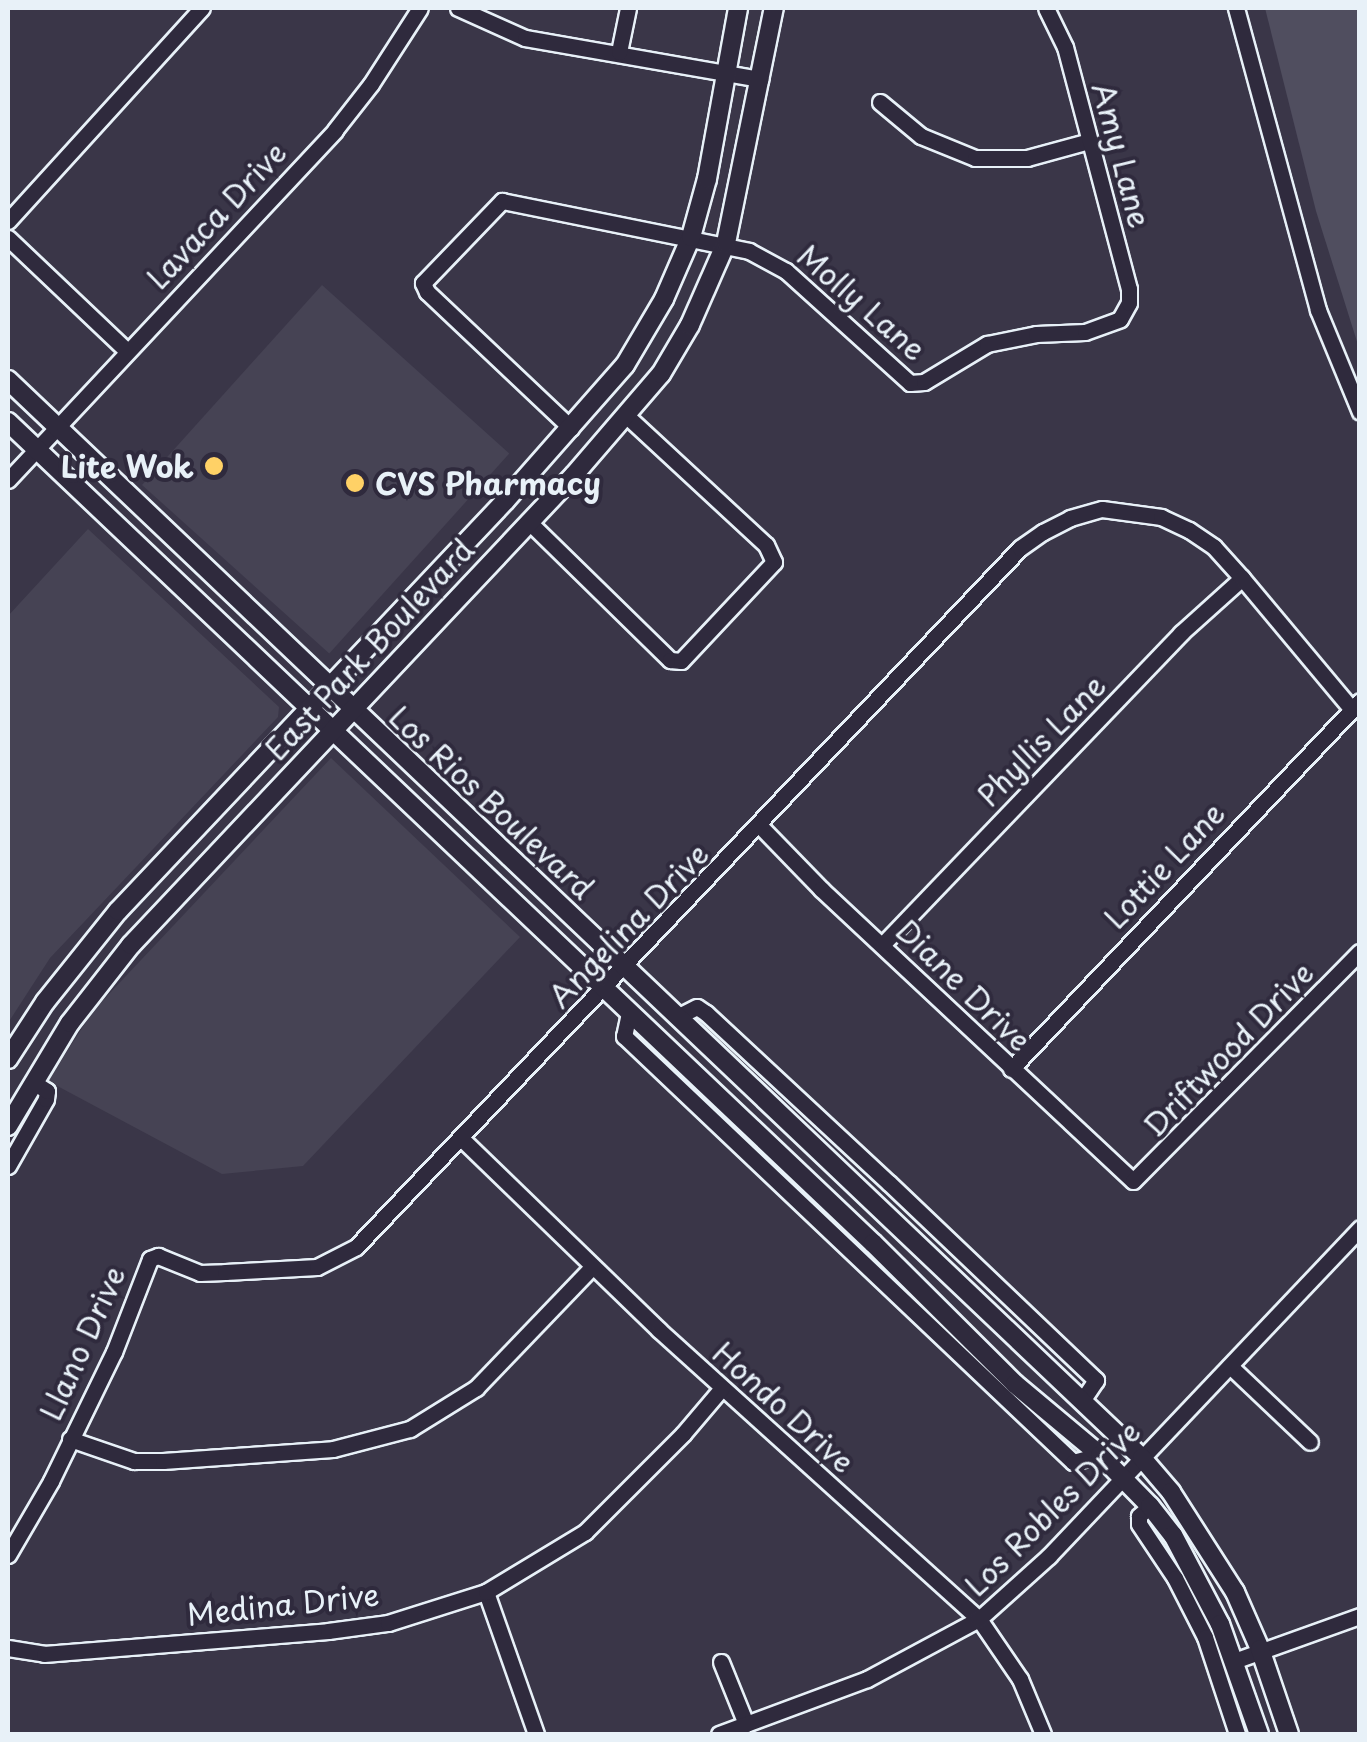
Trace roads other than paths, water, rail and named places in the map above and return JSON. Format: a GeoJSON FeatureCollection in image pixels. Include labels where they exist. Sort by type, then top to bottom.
{"type":"FeatureCollection","features":[{"type":"Feature","properties":{"kind":"main road","name":"East Park Boulevard"},"geometry":{"type":"LineString","coordinates":[[8,1059],[82,953],[505,501],[626,365],[691,238],[707,179],[738,8]]}},
{"type":"Feature","properties":{"kind":"main road","name":"East Park Boulevard"},"geometry":{"type":"LineString","coordinates":[[8,1126],[32,1082],[108,973],[628,416],[690,326],[726,242],[774,8]]}},
{"type":"Feature","properties":{"kind":"main road","name":"Los Rios Boulevard"},"geometry":{"type":"LineString","coordinates":[[8,380],[1084,1398],[1142,1458],[1171,1492],[1211,1552],[1260,1649],[1289,1734]]}},
{"type":"Feature","properties":{"kind":"main road","name":"Los Rios Boulevard"},"geometry":{"type":"LineString","coordinates":[[8,422],[1015,1384],[1100,1455],[1150,1506],[1174,1535],[1200,1582],[1234,1661],[1259,1734]]}},
{"type":"Feature","properties":{"kind":"main road"},"geometry":{"type":"LineString","coordinates":[[505,501],[528,521]]}},
{"type":"Feature","properties":{"kind":"main road"},"geometry":{"type":"LineString","coordinates":[[148,558],[170,534]]}},
{"type":"Feature","properties":{"kind":"main road"},"geometry":{"type":"LineString","coordinates":[[482,872],[506,854]]}},
{"type":"Feature","properties":{"kind":"main road"},"geometry":{"type":"LineString","coordinates":[[82,953],[108,973]]}},
{"type":"Feature","properties":{"kind":"street"},"geometry":{"type":"LineString","coordinates":[[8,221],[202,8]]}},
{"type":"Feature","properties":{"kind":"street","name":"Lavaca Drive"},"geometry":{"type":"LineString","coordinates":[[8,480],[334,130],[372,84],[420,8]]}},
{"type":"Feature","properties":{"kind":"street"},"geometry":{"type":"LineString","coordinates":[[458,8],[525,38],[760,80]]}},
{"type":"Feature","properties":{"kind":"street"},"geometry":{"type":"LineString","coordinates":[[619,52],[628,8]]}},
{"type":"Feature","properties":{"kind":"street","name":"Amy Lane"},"geometry":{"type":"LineString","coordinates":[[1046,8],[1065,46],[1129,288],[1129,302],[1120,319]]}},
{"type":"Feature","properties":{"kind":"street"},"geometry":{"type":"LineString","coordinates":[[1236,8],[1318,310],[1360,412]]}},
{"type":"Feature","properties":{"kind":"street"},"geometry":{"type":"LineString","coordinates":[[880,102],[921,136],[975,158],[1027,158],[1089,141]]}},
{"type":"Feature","properties":{"kind":"street","name":"Molly Lane"},"geometry":{"type":"LineString","coordinates":[[572,428],[427,292],[424,283],[502,201],[726,242],[786,271],[910,384],[924,382],[987,344],[1036,334],[1084,332],[1120,319]]}},
{"type":"Feature","properties":{"kind":"street"},"geometry":{"type":"LineString","coordinates":[[8,238],[126,350]]}},
{"type":"Feature","properties":{"kind":"street"},"geometry":{"type":"LineString","coordinates":[[528,521],[670,660],[681,661],[774,562],[766,544],[628,416]]}},
{"type":"Feature","properties":{"kind":"street","name":"Angelina Drive"},"geometry":{"type":"LineString","coordinates":[[150,1259],[158,1256],[200,1272],[317,1266],[356,1247],[1020,548],[1070,518],[1102,510],[1162,517],[1214,547],[1242,578]]}},
{"type":"Feature","properties":{"kind":"street"},"geometry":{"type":"LineString","coordinates":[[1242,578],[1354,704]]}},
{"type":"Feature","properties":{"kind":"street","name":"Phyllis Lane"},"geometry":{"type":"LineString","coordinates":[[883,944],[1181,633],[1242,578]]}},
{"type":"Feature","properties":{"kind":"street","name":"Lottie Lane"},"geometry":{"type":"LineString","coordinates":[[1011,1069],[1354,704]]}},
{"type":"Feature","properties":{"kind":"street","name":"Diane Drive"},"geometry":{"type":"LineString","coordinates":[[760,826],[1133,1182]]}},
{"type":"Feature","properties":{"kind":"street","name":"Driftwood Drive"},"geometry":{"type":"LineString","coordinates":[[1133,1182],[1360,952]]}},
{"type":"Feature","properties":{"kind":"street"},"geometry":{"type":"LineString","coordinates":[[8,1166],[46,1099],[46,1091],[32,1082]]}},
{"type":"Feature","properties":{"kind":"street","name":"Hondo Drive"},"geometry":{"type":"LineString","coordinates":[[462,1139],[722,1388],[979,1620],[1020,1679],[1043,1734]]}},
{"type":"Feature","properties":{"kind":"street","name":"Los Robles Drive"},"geometry":{"type":"LineString","coordinates":[[719,1734],[868,1679],[979,1620],[1123,1478],[1360,1228]]}},
{"type":"Feature","properties":{"kind":"street","name":"Llano Drive"},"geometry":{"type":"LineString","coordinates":[[8,1555],[114,1352],[150,1259]]}},
{"type":"Feature","properties":{"kind":"street"},"geometry":{"type":"LineString","coordinates":[[70,1439],[134,1461],[163,1461],[333,1449],[410,1429],[476,1388],[592,1267]]}},
{"type":"Feature","properties":{"kind":"street"},"geometry":{"type":"LineString","coordinates":[[1230,1366],[1310,1442]]}},
{"type":"Feature","properties":{"kind":"street","name":"Medina Drive"},"geometry":{"type":"LineString","coordinates":[[8,1648],[44,1654],[328,1631],[388,1622],[486,1592],[585,1532],[683,1434],[722,1388]]}},
{"type":"Feature","properties":{"kind":"street"},"geometry":{"type":"LineString","coordinates":[[1150,1506],[1139,1516],[1139,1524],[1175,1578],[1205,1637],[1236,1734]]}},
{"type":"Feature","properties":{"kind":"street"},"geometry":{"type":"LineString","coordinates":[[486,1592],[536,1734]]}},
{"type":"Feature","properties":{"kind":"street"},"geometry":{"type":"LineString","coordinates":[[1234,1661],[1360,1616]]}},
{"type":"Feature","properties":{"kind":"street"},"geometry":{"type":"LineString","coordinates":[[721,1662],[746,1724]]}},
{"type":"Feature","properties":{"kind":"place","name":"Lite Wok"},"geometry":{"type":"Point","coordinates":[214,466]}},
{"type":"Feature","properties":{"kind":"place","name":"CVS Pharmacy"},"geometry":{"type":"Point","coordinates":[355,483]}}]}
